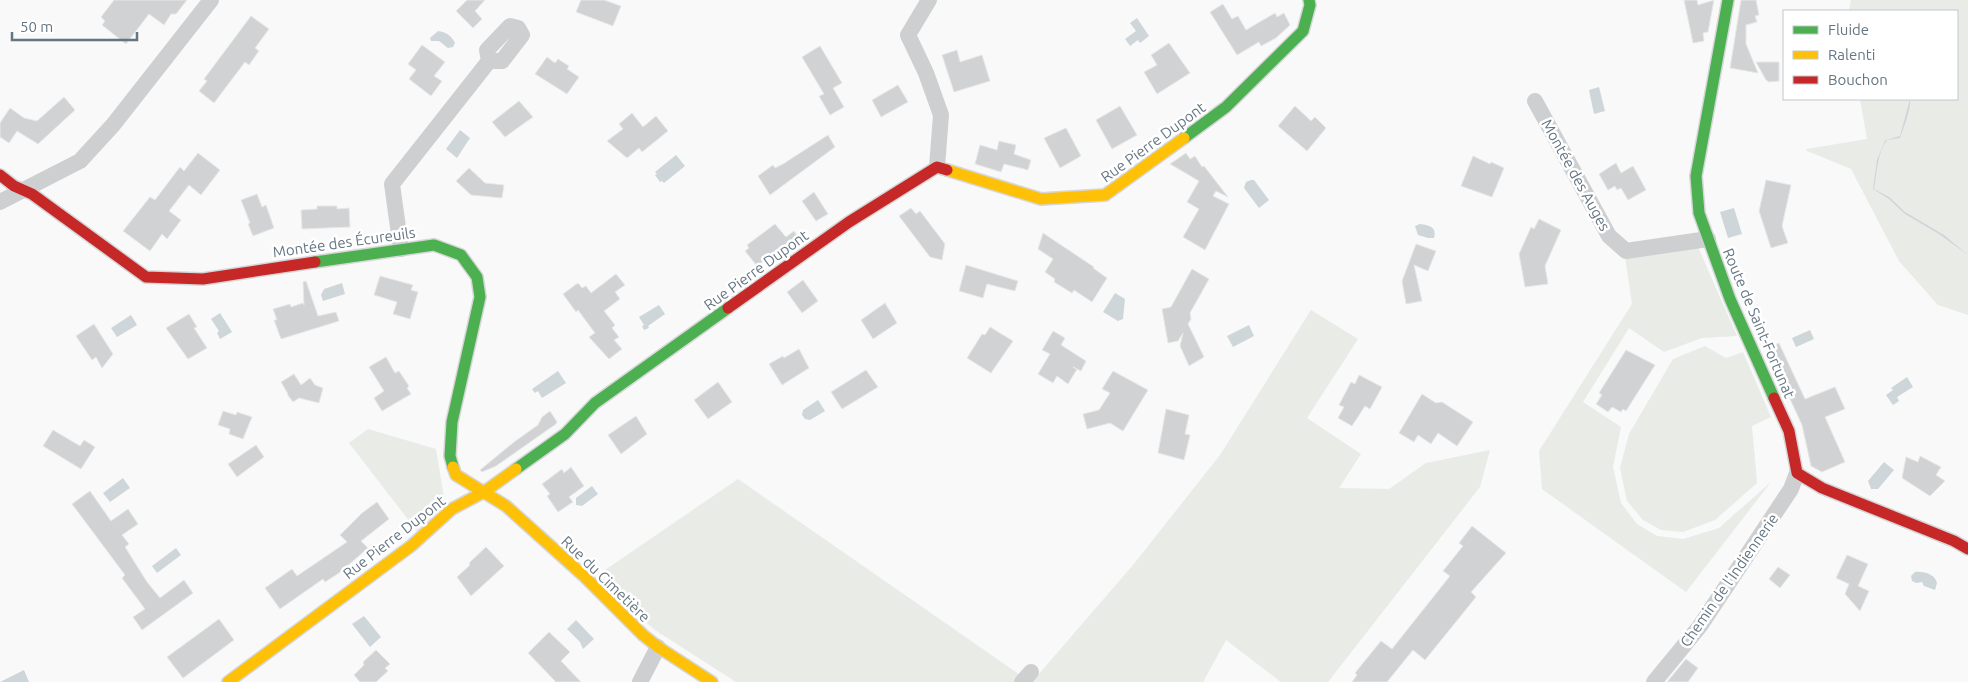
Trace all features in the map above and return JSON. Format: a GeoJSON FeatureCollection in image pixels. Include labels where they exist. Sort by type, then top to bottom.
{"type":"FeatureCollection","features":[{"type":"Feature","properties":{"kind":"street"},"geometry":{"type":"LineString","coordinates":[[0,202],[80,162],[113,125],[211,0]]}},
{"type":"Feature","properties":{"kind":"street"},"geometry":{"type":"LineString","coordinates":[[929,0],[908,35],[926,73],[941,115],[937,167]]}},
{"type":"Feature","properties":{"kind":"street","name":"Rue Pierre Dupont"},"geometry":{"type":"LineString","coordinates":[[228,682],[411,546],[452,509],[484,492],[565,434],[603,398],[849,222],[937,167],[1041,199],[1105,195],[1226,107],[1303,31],[1310,5],[1309,0]]}},
{"type":"Feature","properties":{"kind":"street","name":"Route de Saint-Fortunat"},"geometry":{"type":"LineString","coordinates":[[1728,0],[1696,176],[1698,213],[1730,299],[1789,431],[1797,473]]}},
{"type":"Feature","properties":{"kind":"street"},"geometry":{"type":"LineString","coordinates":[[401,249],[392,184],[488,61]]}},
{"type":"Feature","properties":{"kind":"street","name":"Montée des Auges"},"geometry":{"type":"LineString","coordinates":[[1535,101],[1609,236],[1626,251],[1708,240]]}},
{"type":"Feature","properties":{"kind":"street","name":"Montée des Écureuils"},"geometry":{"type":"LineString","coordinates":[[0,175],[32,194],[146,277],[203,279],[434,244],[461,255],[477,277],[480,298],[452,422],[450,456],[456,475],[484,492]]}},
{"type":"Feature","properties":{"kind":"street"},"geometry":{"type":"LineString","coordinates":[[1797,473],[1822,488],[1968,549]]}},
{"type":"Feature","properties":{"kind":"street","name":"Chemin de l'Indiennerie"},"geometry":{"type":"LineString","coordinates":[[1654,682],[1700,626],[1791,489],[1797,473]]}},
{"type":"Feature","properties":{"kind":"street","name":"Rue du Cimetière"},"geometry":{"type":"LineString","coordinates":[[484,492],[506,506],[585,577],[617,610],[658,647],[712,682]]}},
{"type":"Feature","properties":{"kind":"street"},"geometry":{"type":"LineString","coordinates":[[640,682],[658,647]]}},
{"type":"Feature","properties":{"kind":"shaded area"},"geometry":{"type":"Polygon","coordinates":[[[1851,0],[1968,0],[1968,315],[1938,305],[1899,261],[1851,169],[1806,149],[1867,139],[1860,100],[1958,100],[1958,10],[1849,10],[1851,0]]]}},
{"type":"Feature","properties":{"kind":"shaded area"},"geometry":{"type":"Polygon","coordinates":[[[1137,18],[1149,36],[1140,43],[1138,40],[1130,46],[1125,39],[1136,31],[1130,23],[1137,18]]]}},
{"type":"Feature","properties":{"kind":"shaded area"},"geometry":{"type":"Polygon","coordinates":[[[438,31],[450,36],[455,43],[453,47],[448,48],[439,41],[431,41],[430,38],[438,31]]]}},
{"type":"Feature","properties":{"kind":"shaded area"},"geometry":{"type":"Polygon","coordinates":[[[1599,87],[1605,111],[1594,114],[1589,90],[1599,87]]]}},
{"type":"Feature","properties":{"kind":"shaded area"},"geometry":{"type":"Polygon","coordinates":[[[1910,100],[1900,138],[1887,140],[1881,151],[1874,189],[1889,197],[1905,212],[1944,235],[1968,255],[1939,234],[1905,214],[1889,199],[1873,189],[1877,160],[1885,141],[1886,140],[1900,136],[1910,100]]]}},
{"type":"Feature","properties":{"kind":"shaded area"},"geometry":{"type":"Polygon","coordinates":[[[460,130],[470,138],[457,158],[446,149],[460,130]]]}},
{"type":"Feature","properties":{"kind":"shaded area"},"geometry":{"type":"Polygon","coordinates":[[[676,155],[685,166],[664,183],[660,182],[655,172],[676,155]]]}},
{"type":"Feature","properties":{"kind":"shaded area"},"geometry":{"type":"Polygon","coordinates":[[[1254,180],[1269,200],[1259,208],[1244,188],[1246,182],[1254,180]]]}},
{"type":"Feature","properties":{"kind":"shaded area"},"geometry":{"type":"Polygon","coordinates":[[[1734,208],[1742,234],[1728,238],[1720,212],[1734,208]]]}},
{"type":"Feature","properties":{"kind":"shaded area"},"geometry":{"type":"Polygon","coordinates":[[[1420,224],[1433,229],[1434,238],[1418,235],[1415,226],[1420,224]]]}},
{"type":"Feature","properties":{"kind":"shaded area"},"geometry":{"type":"Polygon","coordinates":[[[1698,247],[1737,336],[1702,338],[1664,352],[1629,328],[1583,402],[1621,427],[1613,467],[1621,503],[1637,524],[1657,536],[1683,539],[1719,528],[1771,482],[1686,592],[1542,489],[1539,451],[1632,304],[1625,257],[1698,247]]]}},
{"type":"Feature","properties":{"kind":"shaded area"},"geometry":{"type":"Polygon","coordinates":[[[342,283],[345,294],[323,301],[321,295],[324,289],[342,283]]]}},
{"type":"Feature","properties":{"kind":"shaded area"},"geometry":{"type":"Polygon","coordinates":[[[1115,293],[1125,299],[1123,319],[1118,321],[1103,312],[1115,293]]]}},
{"type":"Feature","properties":{"kind":"shaded area"},"geometry":{"type":"Polygon","coordinates":[[[659,305],[665,314],[644,330],[642,326],[644,325],[639,317],[659,305]]]}},
{"type":"Feature","properties":{"kind":"shaded area"},"geometry":{"type":"Polygon","coordinates":[[[1311,310],[1358,339],[1307,418],[1361,454],[1339,488],[1389,489],[1426,463],[1490,450],[1480,487],[1328,682],[1281,682],[1226,640],[1203,682],[1032,682],[1133,565],[1220,455],[1311,310]]]}},
{"type":"Feature","properties":{"kind":"shaded area"},"geometry":{"type":"Polygon","coordinates":[[[220,313],[232,332],[220,339],[217,333],[219,331],[211,319],[220,313]]]}},
{"type":"Feature","properties":{"kind":"shaded area"},"geometry":{"type":"Polygon","coordinates":[[[131,315],[137,325],[117,337],[111,328],[131,315]]]}},
{"type":"Feature","properties":{"kind":"shaded area"},"geometry":{"type":"Polygon","coordinates":[[[1249,325],[1254,336],[1233,347],[1227,336],[1249,325]]]}},
{"type":"Feature","properties":{"kind":"shaded area"},"geometry":{"type":"Polygon","coordinates":[[[1810,330],[1814,339],[1796,347],[1792,338],[1810,330]]]}},
{"type":"Feature","properties":{"kind":"shaded area"},"geometry":{"type":"Polygon","coordinates":[[[1705,346],[1726,358],[1743,352],[1771,417],[1752,426],[1757,483],[1715,520],[1683,532],[1661,530],[1643,520],[1627,501],[1620,468],[1629,434],[1673,359],[1705,346]]]}},
{"type":"Feature","properties":{"kind":"shaded area"},"geometry":{"type":"Polygon","coordinates":[[[558,371],[566,383],[542,398],[538,391],[535,393],[532,389],[558,371]]]}},
{"type":"Feature","properties":{"kind":"shaded area"},"geometry":{"type":"Polygon","coordinates":[[[1907,377],[1913,387],[1897,397],[1899,401],[1893,405],[1886,395],[1893,390],[1891,388],[1907,377]]]}},
{"type":"Feature","properties":{"kind":"shaded area"},"geometry":{"type":"Polygon","coordinates":[[[818,400],[825,411],[810,420],[805,419],[802,415],[803,410],[818,400]]]}},
{"type":"Feature","properties":{"kind":"shaded area"},"geometry":{"type":"Polygon","coordinates":[[[368,429],[436,449],[445,504],[417,531],[349,443],[368,429]]]}},
{"type":"Feature","properties":{"kind":"shaded area"},"geometry":{"type":"Polygon","coordinates":[[[1884,462],[1894,470],[1878,489],[1871,489],[1868,481],[1884,462]]]}},
{"type":"Feature","properties":{"kind":"shaded area"},"geometry":{"type":"Polygon","coordinates":[[[123,478],[130,488],[110,502],[103,493],[123,478]]]}},
{"type":"Feature","properties":{"kind":"shaded area"},"geometry":{"type":"Polygon","coordinates":[[[738,479],[1020,675],[1014,682],[736,682],[655,630],[602,572],[738,479]]]}},
{"type":"Feature","properties":{"kind":"shaded area"},"geometry":{"type":"Polygon","coordinates":[[[592,486],[598,494],[582,506],[576,505],[576,498],[592,486]]]}},
{"type":"Feature","properties":{"kind":"shaded area"},"geometry":{"type":"Polygon","coordinates":[[[176,548],[181,555],[157,573],[152,566],[176,548]]]}},
{"type":"Feature","properties":{"kind":"shaded area"},"geometry":{"type":"Polygon","coordinates":[[[1915,572],[1932,575],[1937,583],[1935,590],[1924,586],[1922,582],[1916,583],[1912,581],[1911,576],[1915,572]]]}},
{"type":"Feature","properties":{"kind":"shaded area"},"geometry":{"type":"Polygon","coordinates":[[[364,616],[381,637],[370,647],[352,624],[364,616]]]}},
{"type":"Feature","properties":{"kind":"shaded area"},"geometry":{"type":"Polygon","coordinates":[[[576,620],[594,639],[583,649],[580,642],[567,629],[576,620]]]}},
{"type":"Feature","properties":{"kind":"shaded area"},"geometry":{"type":"Polygon","coordinates":[[[24,670],[29,682],[0,682],[24,670]]]}},
{"type":"Feature","properties":{"kind":"building"},"geometry":{"type":"Polygon","coordinates":[[[114,0],[187,0],[176,14],[171,14],[164,25],[149,14],[126,44],[102,25],[105,21],[101,17],[114,0]]]}},
{"type":"Feature","properties":{"kind":"building"},"geometry":{"type":"Polygon","coordinates":[[[467,0],[485,0],[475,11],[482,19],[473,28],[456,11],[467,0]]]}},
{"type":"Feature","properties":{"kind":"building"},"geometry":{"type":"Polygon","coordinates":[[[581,0],[604,0],[621,6],[613,26],[576,12],[581,0]]]}},
{"type":"Feature","properties":{"kind":"building"},"geometry":{"type":"Polygon","coordinates":[[[1684,0],[1697,0],[1698,5],[1714,0],[1708,32],[1703,33],[1704,41],[1693,43],[1684,0]]]}},
{"type":"Feature","properties":{"kind":"building"},"geometry":{"type":"Polygon","coordinates":[[[1741,0],[1756,0],[1759,15],[1755,16],[1757,22],[1746,25],[1746,44],[1758,73],[1730,68],[1741,0]]]}},
{"type":"Feature","properties":{"kind":"building"},"geometry":{"type":"Polygon","coordinates":[[[1223,4],[1232,19],[1238,16],[1246,30],[1275,13],[1277,17],[1284,13],[1290,25],[1276,38],[1261,46],[1259,42],[1237,55],[1210,12],[1223,4]]]}},
{"type":"Feature","properties":{"kind":"building"},"geometry":{"type":"Polygon","coordinates":[[[251,16],[269,29],[255,48],[259,51],[249,65],[245,62],[214,103],[199,91],[207,81],[204,79],[251,16]]]}},
{"type":"Feature","properties":{"kind":"building"},"geometry":{"type":"Polygon","coordinates":[[[1169,43],[1190,73],[1157,94],[1144,72],[1157,65],[1151,55],[1169,43]]]}},
{"type":"Feature","properties":{"kind":"building"},"geometry":{"type":"Polygon","coordinates":[[[422,45],[445,62],[434,76],[442,81],[431,96],[409,79],[416,70],[408,64],[422,45]]]}},
{"type":"Feature","properties":{"kind":"building"},"geometry":{"type":"Polygon","coordinates":[[[820,46],[842,83],[833,88],[844,107],[830,115],[819,96],[824,94],[802,57],[820,46]]]}},
{"type":"Feature","properties":{"kind":"building"},"geometry":{"type":"Polygon","coordinates":[[[957,50],[960,62],[982,55],[990,81],[954,92],[942,55],[957,50]]]}},
{"type":"Feature","properties":{"kind":"building"},"geometry":{"type":"Polygon","coordinates":[[[547,57],[555,63],[558,59],[569,66],[567,69],[579,77],[567,94],[535,74],[547,57]]]}},
{"type":"Feature","properties":{"kind":"building"},"geometry":{"type":"Polygon","coordinates":[[[1756,62],[1779,62],[1779,81],[1769,82],[1766,80],[1756,62]]]}},
{"type":"Feature","properties":{"kind":"building"},"geometry":{"type":"Polygon","coordinates":[[[898,85],[908,102],[881,117],[872,100],[898,85]]]}},
{"type":"Feature","properties":{"kind":"building"},"geometry":{"type":"Polygon","coordinates":[[[64,97],[75,110],[38,144],[17,131],[9,143],[0,137],[0,123],[10,108],[24,118],[37,121],[64,97]]]}},
{"type":"Feature","properties":{"kind":"building"},"geometry":{"type":"Polygon","coordinates":[[[519,101],[533,117],[505,137],[492,122],[519,101]]]}},
{"type":"Feature","properties":{"kind":"building"},"geometry":{"type":"Polygon","coordinates":[[[1120,106],[1137,135],[1112,149],[1096,120],[1120,106]]]}},
{"type":"Feature","properties":{"kind":"building"},"geometry":{"type":"Polygon","coordinates":[[[1295,106],[1311,121],[1315,117],[1326,128],[1307,151],[1278,126],[1295,106]]]}},
{"type":"Feature","properties":{"kind":"building"},"geometry":{"type":"Polygon","coordinates":[[[632,113],[643,127],[656,116],[668,131],[642,152],[639,148],[627,158],[607,141],[623,129],[619,124],[632,113]]]}},
{"type":"Feature","properties":{"kind":"building"},"geometry":{"type":"Polygon","coordinates":[[[1066,128],[1081,156],[1060,168],[1044,138],[1066,128]]]}},
{"type":"Feature","properties":{"kind":"building"},"geometry":{"type":"Polygon","coordinates":[[[828,135],[835,147],[770,195],[758,176],[773,165],[775,168],[783,164],[828,135]]]}},
{"type":"Feature","properties":{"kind":"building"},"geometry":{"type":"Polygon","coordinates":[[[999,141],[1016,145],[1014,154],[1031,160],[1028,170],[1004,164],[1001,172],[975,164],[980,145],[997,150],[999,141]]]}},
{"type":"Feature","properties":{"kind":"building"},"geometry":{"type":"Polygon","coordinates":[[[198,153],[220,170],[201,195],[189,185],[169,211],[181,220],[167,239],[162,234],[150,251],[123,231],[150,197],[155,200],[180,167],[184,171],[198,153]]]}},
{"type":"Feature","properties":{"kind":"building"},"geometry":{"type":"Polygon","coordinates":[[[1186,153],[1190,159],[1195,156],[1228,197],[1216,191],[1213,196],[1229,204],[1205,250],[1183,237],[1199,209],[1187,202],[1199,181],[1170,164],[1186,153]]]}},
{"type":"Feature","properties":{"kind":"building"},"geometry":{"type":"Polygon","coordinates":[[[1473,156],[1504,168],[1492,197],[1461,186],[1473,156]]]}},
{"type":"Feature","properties":{"kind":"building"},"geometry":{"type":"Polygon","coordinates":[[[1616,163],[1621,173],[1633,166],[1646,190],[1628,200],[1621,188],[1617,190],[1615,186],[1608,190],[1599,174],[1616,163]]]}},
{"type":"Feature","properties":{"kind":"building"},"geometry":{"type":"Polygon","coordinates":[[[469,168],[485,183],[504,185],[502,198],[471,195],[456,181],[469,168]]]}},
{"type":"Feature","properties":{"kind":"building"},"geometry":{"type":"Polygon","coordinates":[[[1766,180],[1791,185],[1782,226],[1788,243],[1771,248],[1759,211],[1766,180]]]}},
{"type":"Feature","properties":{"kind":"building"},"geometry":{"type":"Polygon","coordinates":[[[814,192],[828,214],[816,221],[802,201],[814,192]]]}},
{"type":"Feature","properties":{"kind":"building"},"geometry":{"type":"Polygon","coordinates":[[[257,194],[262,207],[266,205],[274,228],[253,236],[241,200],[257,194]]]}},
{"type":"Feature","properties":{"kind":"building"},"geometry":{"type":"Polygon","coordinates":[[[317,206],[337,206],[337,209],[349,208],[350,227],[302,229],[301,210],[317,209],[317,206]]]}},
{"type":"Feature","properties":{"kind":"building"},"geometry":{"type":"Polygon","coordinates":[[[911,208],[916,214],[920,211],[945,244],[942,260],[930,257],[899,216],[911,208]]]}},
{"type":"Feature","properties":{"kind":"building"},"geometry":{"type":"Polygon","coordinates":[[[1539,219],[1561,230],[1545,266],[1548,284],[1525,287],[1519,254],[1531,227],[1534,229],[1539,219]]]}},
{"type":"Feature","properties":{"kind":"building"},"geometry":{"type":"Polygon","coordinates":[[[775,224],[786,237],[794,231],[800,240],[779,255],[776,251],[757,266],[745,251],[749,248],[747,245],[775,224]]]}},
{"type":"Feature","properties":{"kind":"building"},"geometry":{"type":"Polygon","coordinates":[[[1043,233],[1094,267],[1107,278],[1092,302],[1074,290],[1072,293],[1054,282],[1055,279],[1045,272],[1053,259],[1038,249],[1043,233]]]}},
{"type":"Feature","properties":{"kind":"building"},"geometry":{"type":"Polygon","coordinates":[[[1416,244],[1436,251],[1428,271],[1414,265],[1422,301],[1406,304],[1402,281],[1416,244]]]}},
{"type":"Feature","properties":{"kind":"building"},"geometry":{"type":"Polygon","coordinates":[[[966,265],[1018,281],[1015,291],[987,284],[983,298],[959,291],[966,265]]]}},
{"type":"Feature","properties":{"kind":"building"},"geometry":{"type":"Polygon","coordinates":[[[1192,269],[1209,279],[1190,313],[1191,319],[1188,324],[1204,357],[1189,366],[1180,346],[1183,333],[1178,341],[1168,343],[1162,309],[1171,307],[1192,269]]]}},
{"type":"Feature","properties":{"kind":"building"},"geometry":{"type":"Polygon","coordinates":[[[616,274],[625,285],[615,292],[620,299],[604,311],[615,325],[612,328],[619,337],[614,340],[622,349],[609,359],[589,337],[595,333],[563,294],[578,283],[582,288],[586,286],[591,293],[616,274]]]}},
{"type":"Feature","properties":{"kind":"building"},"geometry":{"type":"Polygon","coordinates":[[[380,276],[413,285],[411,290],[418,292],[410,319],[393,314],[397,302],[374,295],[380,276]]]}},
{"type":"Feature","properties":{"kind":"building"},"geometry":{"type":"Polygon","coordinates":[[[803,280],[818,301],[802,313],[787,292],[803,280]]]}},
{"type":"Feature","properties":{"kind":"building"},"geometry":{"type":"Polygon","coordinates":[[[306,281],[318,316],[336,312],[339,321],[281,339],[274,320],[277,320],[273,309],[290,304],[291,307],[303,303],[304,305],[303,282],[306,281]]]}},
{"type":"Feature","properties":{"kind":"building"},"geometry":{"type":"Polygon","coordinates":[[[885,303],[897,323],[873,339],[861,320],[885,303]]]}},
{"type":"Feature","properties":{"kind":"building"},"geometry":{"type":"Polygon","coordinates":[[[189,314],[197,327],[194,328],[207,348],[188,359],[166,328],[189,314]]]}},
{"type":"Feature","properties":{"kind":"building"},"geometry":{"type":"Polygon","coordinates":[[[94,324],[113,354],[102,368],[96,357],[92,360],[76,336],[94,324]]]}},
{"type":"Feature","properties":{"kind":"building"},"geometry":{"type":"Polygon","coordinates":[[[990,327],[1013,341],[991,373],[967,358],[982,334],[985,335],[990,327]]]}},
{"type":"Feature","properties":{"kind":"building"},"geometry":{"type":"Polygon","coordinates":[[[1053,331],[1065,338],[1061,345],[1086,361],[1081,371],[1077,369],[1068,384],[1057,376],[1053,383],[1038,374],[1050,354],[1042,350],[1053,331]]]}},
{"type":"Feature","properties":{"kind":"building"},"geometry":{"type":"Polygon","coordinates":[[[1779,343],[1805,399],[1835,387],[1845,409],[1825,417],[1845,462],[1822,472],[1811,466],[1802,425],[1767,349],[1779,343]]]}},
{"type":"Feature","properties":{"kind":"building"},"geometry":{"type":"Polygon","coordinates":[[[799,349],[809,368],[782,385],[769,364],[799,349]]]}},
{"type":"Feature","properties":{"kind":"building"},"geometry":{"type":"Polygon","coordinates":[[[1626,350],[1655,365],[1626,411],[1623,409],[1621,412],[1612,407],[1608,412],[1596,404],[1602,395],[1599,393],[1626,350]]]}},
{"type":"Feature","properties":{"kind":"building"},"geometry":{"type":"Polygon","coordinates":[[[386,357],[395,373],[399,371],[409,386],[407,388],[411,394],[382,411],[374,398],[384,391],[369,367],[386,357]]]}},
{"type":"Feature","properties":{"kind":"building"},"geometry":{"type":"Polygon","coordinates":[[[866,370],[878,387],[842,409],[831,392],[866,370]]]}},
{"type":"Feature","properties":{"kind":"building"},"geometry":{"type":"Polygon","coordinates":[[[1113,371],[1148,390],[1123,431],[1110,423],[1087,429],[1083,414],[1099,410],[1110,393],[1102,389],[1113,371]]]}},
{"type":"Feature","properties":{"kind":"building"},"geometry":{"type":"Polygon","coordinates":[[[294,374],[301,385],[310,378],[315,385],[323,388],[319,403],[299,398],[293,402],[281,382],[294,374]]]}},
{"type":"Feature","properties":{"kind":"building"},"geometry":{"type":"Polygon","coordinates":[[[1359,375],[1382,387],[1370,409],[1365,406],[1352,426],[1338,418],[1344,407],[1339,405],[1351,382],[1355,384],[1359,375]]]}},
{"type":"Feature","properties":{"kind":"building"},"geometry":{"type":"Polygon","coordinates":[[[718,382],[732,402],[708,419],[694,400],[718,382]]]}},
{"type":"Feature","properties":{"kind":"building"},"geometry":{"type":"Polygon","coordinates":[[[1422,394],[1436,403],[1442,402],[1473,422],[1457,446],[1438,433],[1431,444],[1418,435],[1414,442],[1399,433],[1422,394]]]}},
{"type":"Feature","properties":{"kind":"building"},"geometry":{"type":"Polygon","coordinates":[[[1166,409],[1189,415],[1185,434],[1190,435],[1184,460],[1158,453],[1166,409]]]}},
{"type":"Feature","properties":{"kind":"building"},"geometry":{"type":"Polygon","coordinates":[[[223,411],[236,415],[237,412],[252,417],[243,439],[229,434],[230,429],[218,425],[223,411]]]}},
{"type":"Feature","properties":{"kind":"building"},"geometry":{"type":"Polygon","coordinates":[[[550,411],[557,422],[556,424],[496,466],[482,472],[480,470],[538,425],[542,417],[550,411]]]}},
{"type":"Feature","properties":{"kind":"building"},"geometry":{"type":"Polygon","coordinates":[[[636,416],[647,434],[621,454],[608,435],[636,416]]]}},
{"type":"Feature","properties":{"kind":"building"},"geometry":{"type":"Polygon","coordinates":[[[53,430],[80,446],[84,440],[95,447],[81,469],[43,446],[53,430]]]}},
{"type":"Feature","properties":{"kind":"building"},"geometry":{"type":"Polygon","coordinates":[[[256,445],[264,457],[237,477],[228,464],[256,445]]]}},
{"type":"Feature","properties":{"kind":"building"},"geometry":{"type":"Polygon","coordinates":[[[1920,456],[1941,467],[1936,475],[1945,481],[1930,496],[1902,478],[1906,457],[1918,462],[1920,456]]]}},
{"type":"Feature","properties":{"kind":"building"},"geometry":{"type":"Polygon","coordinates":[[[571,467],[584,486],[569,497],[573,502],[558,512],[547,496],[550,494],[542,484],[562,469],[564,473],[571,467]]]}},
{"type":"Feature","properties":{"kind":"building"},"geometry":{"type":"Polygon","coordinates":[[[90,491],[111,521],[128,509],[138,524],[122,535],[129,544],[125,547],[147,582],[160,598],[184,580],[193,593],[142,630],[133,617],[145,609],[122,578],[125,575],[72,504],[90,491]]]}},
{"type":"Feature","properties":{"kind":"building"},"geometry":{"type":"Polygon","coordinates":[[[377,502],[389,519],[361,541],[368,548],[339,573],[325,582],[323,579],[280,609],[265,588],[292,569],[297,576],[347,542],[340,535],[362,513],[377,502]]]}},
{"type":"Feature","properties":{"kind":"building"},"geometry":{"type":"Polygon","coordinates":[[[1472,526],[1506,553],[1471,592],[1476,597],[1425,660],[1413,650],[1387,682],[1352,682],[1357,675],[1355,673],[1381,641],[1392,649],[1450,576],[1443,571],[1463,546],[1459,543],[1472,526]]]}},
{"type":"Feature","properties":{"kind":"building"},"geometry":{"type":"Polygon","coordinates":[[[486,547],[504,566],[471,596],[457,577],[486,547]]]}},
{"type":"Feature","properties":{"kind":"building"},"geometry":{"type":"Polygon","coordinates":[[[1847,555],[1868,564],[1858,586],[1869,591],[1860,611],[1845,594],[1849,584],[1836,578],[1847,555]]]}},
{"type":"Feature","properties":{"kind":"building"},"geometry":{"type":"Polygon","coordinates":[[[1778,567],[1790,575],[1780,588],[1769,579],[1778,567]]]}},
{"type":"Feature","properties":{"kind":"building"},"geometry":{"type":"Polygon","coordinates":[[[219,619],[234,640],[183,678],[167,657],[219,619]]]}},
{"type":"Feature","properties":{"kind":"building"},"geometry":{"type":"Polygon","coordinates":[[[549,632],[570,652],[561,661],[581,682],[556,682],[528,653],[549,632]]]}},
{"type":"Feature","properties":{"kind":"building"},"geometry":{"type":"Polygon","coordinates":[[[376,650],[390,664],[385,668],[388,671],[376,682],[360,682],[354,675],[364,665],[363,662],[376,650]]]}},
{"type":"Feature","properties":{"kind":"building"},"geometry":{"type":"Polygon","coordinates":[[[1686,659],[1698,668],[1688,682],[1667,682],[1686,659]]]}},
{"type":"Feature","properties":{"kind":"traffic: fast"},"geometry":{"type":"LineString","coordinates":[[1184,138],[1226,107],[1303,31],[1310,5],[1309,0]]}},
{"type":"Feature","properties":{"kind":"traffic: fast"},"geometry":{"type":"LineString","coordinates":[[1728,0],[1696,176],[1699,213],[1730,299],[1774,398]]}},
{"type":"Feature","properties":{"kind":"traffic: fast"},"geometry":{"type":"LineString","coordinates":[[315,262],[434,245],[461,255],[477,277],[480,297],[452,422],[450,456],[453,467]]}},
{"type":"Feature","properties":{"kind":"traffic: fast"},"geometry":{"type":"LineString","coordinates":[[516,469],[565,434],[595,403],[728,308]]}},
{"type":"Feature","properties":{"kind":"traffic: slow"},"geometry":{"type":"LineString","coordinates":[[947,170],[1041,199],[1105,195],[1184,138]]}},
{"type":"Feature","properties":{"kind":"traffic: slow"},"geometry":{"type":"LineString","coordinates":[[453,467],[456,475],[506,506],[585,577],[643,635],[712,682]]}},
{"type":"Feature","properties":{"kind":"traffic: slow"},"geometry":{"type":"LineString","coordinates":[[228,682],[411,546],[452,509],[484,492],[516,469]]}},
{"type":"Feature","properties":{"kind":"traffic: jam"},"geometry":{"type":"LineString","coordinates":[[728,308],[849,222],[937,167],[947,170]]}},
{"type":"Feature","properties":{"kind":"traffic: jam"},"geometry":{"type":"LineString","coordinates":[[0,175],[14,186],[32,194],[146,277],[203,279],[315,262]]}},
{"type":"Feature","properties":{"kind":"traffic: jam"},"geometry":{"type":"LineString","coordinates":[[1774,398],[1789,431],[1797,473],[1822,488],[1954,541],[1968,549]]}}]}
